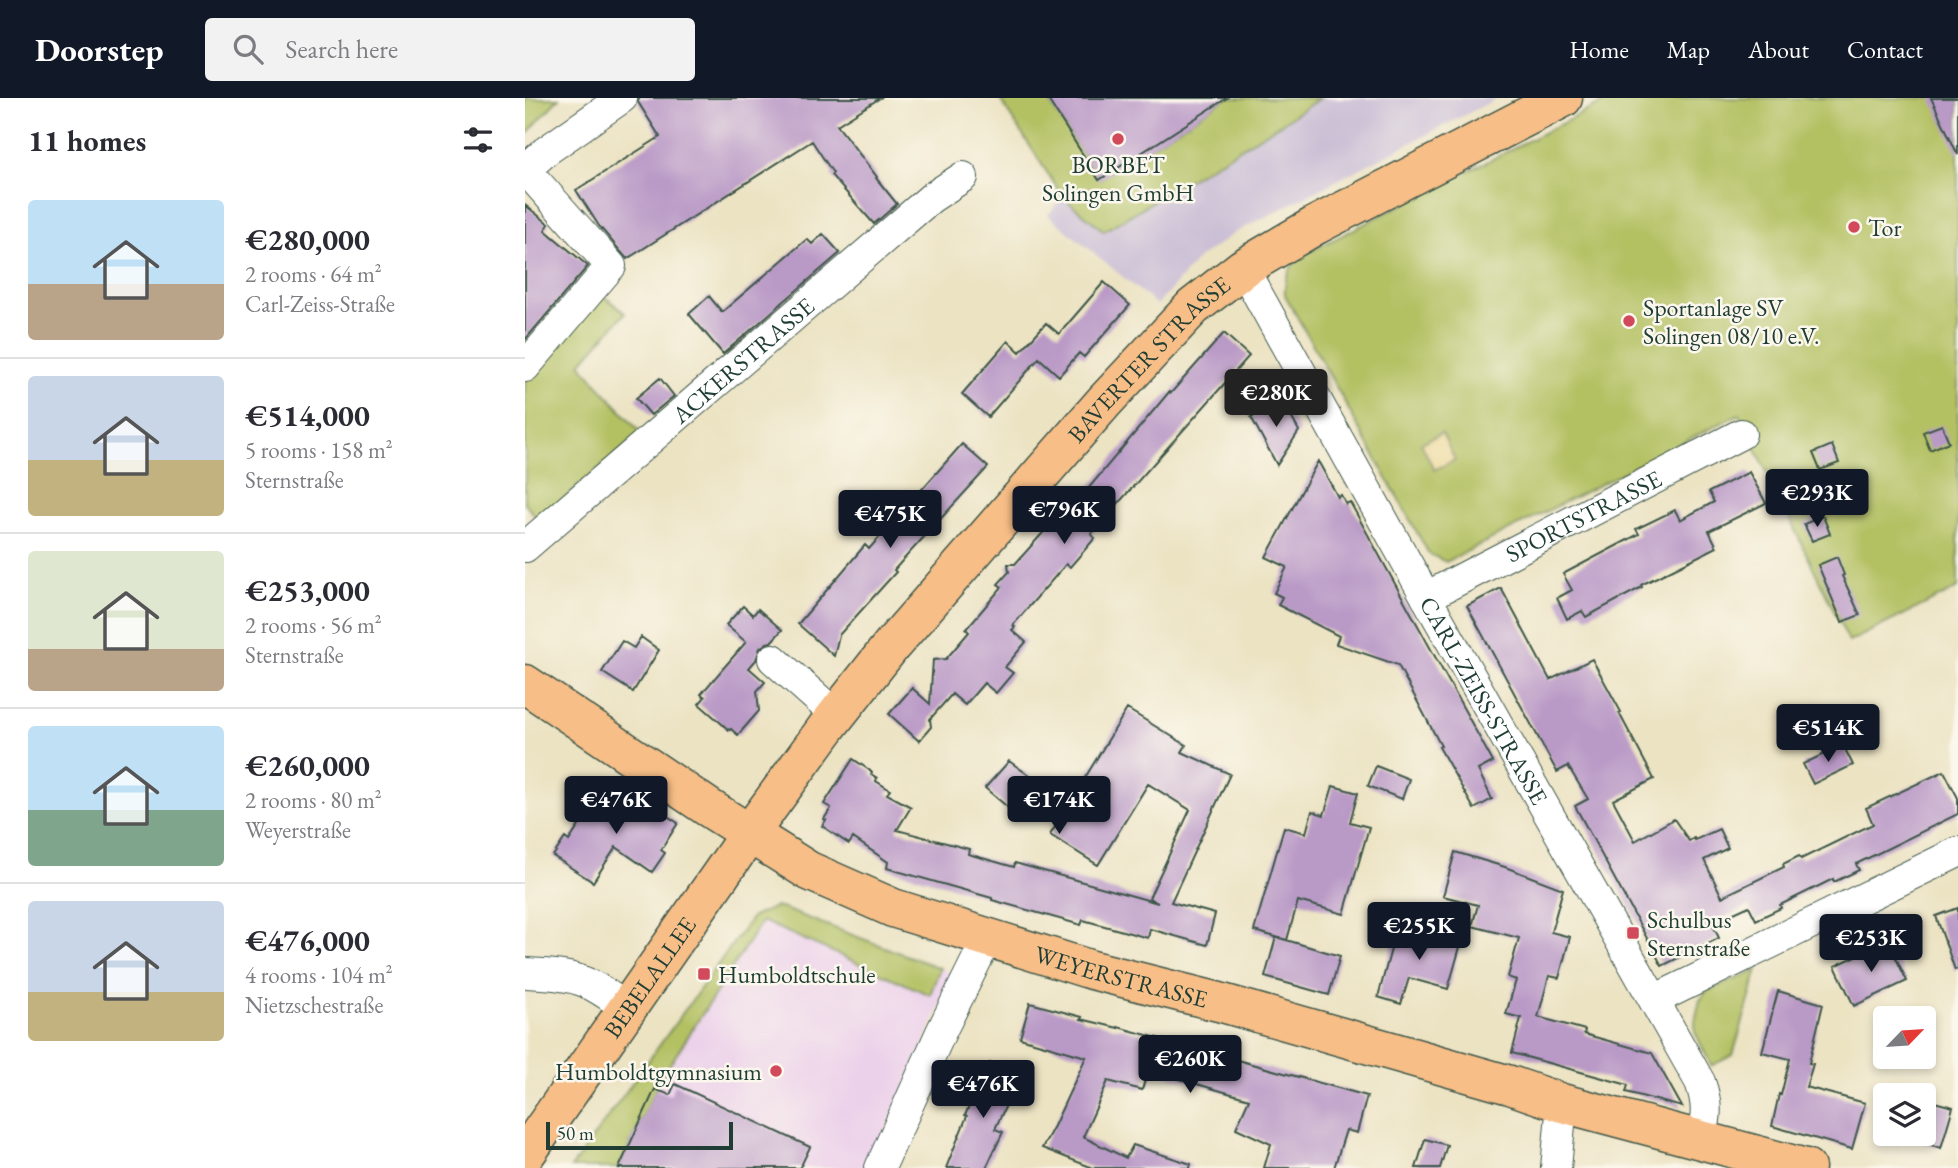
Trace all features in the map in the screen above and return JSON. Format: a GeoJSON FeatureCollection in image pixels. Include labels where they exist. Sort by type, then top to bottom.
{"type":"FeatureCollection","features":[{"type":"Feature","properties":{"kind":"main road","name":"BAVERTER STRASSE"},"geometry":{"type":"LineString","coordinates":[[749,834],[891,646],[1104,402],[1193,307],[1243,268],[1315,225],[1563,98]]}},
{"type":"Feature","properties":{"kind":"main road","name":"WEYERSTRASSE"},"geometry":{"type":"LineString","coordinates":[[525,684],[749,834],[810,871],[854,892],[920,917],[1085,968],[1303,1026],[1562,1102],[1806,1168]]}},
{"type":"Feature","properties":{"kind":"main road","name":"BEBELALLEE"},"geometry":{"type":"LineString","coordinates":[[525,1155],[749,834]]}},
{"type":"Feature","properties":{"kind":"street"},"geometry":{"type":"LineString","coordinates":[[525,367],[611,266],[526,169],[546,151],[622,98]]}},
{"type":"Feature","properties":{"kind":"street","name":"ACKERSTRASSE"},"geometry":{"type":"LineString","coordinates":[[525,547],[931,198],[963,177]]}},
{"type":"Feature","properties":{"kind":"street","name":"CARL-ZEISS-STRASSE"},"geometry":{"type":"LineString","coordinates":[[1243,268],[1700,1082],[1707,1117],[1701,1139]]}},
{"type":"Feature","properties":{"kind":"street","name":"SPORTSTRASSE"},"geometry":{"type":"LineString","coordinates":[[1426,597],[1741,433]]}},
{"type":"Feature","properties":{"kind":"street"},"geometry":{"type":"LineString","coordinates":[[773,659],[837,716]]}},
{"type":"Feature","properties":{"kind":"street"},"geometry":{"type":"LineString","coordinates":[[1654,1000],[1958,852]]}},
{"type":"Feature","properties":{"kind":"street"},"geometry":{"type":"LineString","coordinates":[[880,1168],[941,1032],[988,937]]}},
{"type":"Feature","properties":{"kind":"street"},"geometry":{"type":"LineString","coordinates":[[525,974],[559,974],[577,978],[603,990],[627,1009]]}},
{"type":"Feature","properties":{"kind":"street"},"geometry":{"type":"LineString","coordinates":[[1556,1168],[1562,1102]]}},
{"type":"Feature","properties":{"kind":"shaded area"},"geometry":{"type":"Polygon","coordinates":[[[999,98],[1498,98],[1236,232],[1199,258],[1157,305],[1048,215],[1063,196],[999,98]]]}},
{"type":"Feature","properties":{"kind":"shaded area","name":"Humboldtgymnasium"},"geometry":{"type":"Polygon","coordinates":[[[775,907],[954,974],[869,1168],[571,1168],[752,917],[775,907]]]}},
{"type":"Feature","properties":{"kind":"green space"},"geometry":{"type":"Polygon","coordinates":[[[525,98],[559,98],[525,136],[525,98]]]}},
{"type":"Feature","properties":{"kind":"green space"},"geometry":{"type":"Polygon","coordinates":[[[999,98],[1047,98],[1099,179],[1227,98],[1320,98],[1104,231],[1063,197],[999,98]]]}},
{"type":"Feature","properties":{"kind":"green space","name":"Sportanlage SV Solingen 08/10 e.V."},"geometry":{"type":"Polygon","coordinates":[[[1612,98],[1958,98],[1958,588],[1849,642],[1739,414],[1446,562],[1429,554],[1285,295],[1288,273],[1301,256],[1612,98]]]}},
{"type":"Feature","properties":{"kind":"green space"},"geometry":{"type":"Polygon","coordinates":[[[599,292],[625,313],[580,364],[641,433],[539,520],[525,504],[525,380],[599,292]]]}},
{"type":"Feature","properties":{"kind":"green space"},"geometry":{"type":"Polygon","coordinates":[[[775,907],[940,968],[930,995],[762,921],[660,1080],[619,1168],[571,1168],[752,917],[775,907]]]}},
{"type":"Feature","properties":{"kind":"green space"},"geometry":{"type":"Polygon","coordinates":[[[1758,970],[1733,1055],[1711,1066],[1695,1032],[1700,1000],[1707,991],[1758,970]]]}},
{"type":"Feature","properties":{"kind":"sand"},"geometry":{"type":"Polygon","coordinates":[[[1442,433],[1455,460],[1434,470],[1421,443],[1442,433]]]}},
{"type":"Feature","properties":{"kind":"building"},"geometry":{"type":"Polygon","coordinates":[[[639,98],[880,98],[837,125],[897,204],[874,224],[831,175],[833,173],[812,141],[627,259],[599,226],[576,190],[660,137],[638,102],[639,98]]]}},
{"type":"Feature","properties":{"kind":"building","name":"BORBET Solingen GmbH"},"geometry":{"type":"Polygon","coordinates":[[[1047,98],[1227,98],[1099,180],[1047,98]]]}},
{"type":"Feature","properties":{"kind":"building"},"geometry":{"type":"Polygon","coordinates":[[[1931,98],[1958,98],[1958,155],[1931,98]]]}},
{"type":"Feature","properties":{"kind":"building"},"geometry":{"type":"Polygon","coordinates":[[[525,205],[549,224],[545,230],[588,266],[525,340],[525,205]]]}},
{"type":"Feature","properties":{"kind":"building"},"geometry":{"type":"Polygon","coordinates":[[[823,234],[840,253],[723,354],[689,314],[709,296],[722,312],[807,239],[812,244],[823,234]]]}},
{"type":"Feature","properties":{"kind":"building"},"geometry":{"type":"Polygon","coordinates":[[[1104,282],[1130,305],[1084,357],[1079,353],[1059,376],[1039,358],[988,417],[962,394],[1008,341],[1020,352],[1046,323],[1059,334],[1104,282]]]}},
{"type":"Feature","properties":{"kind":"building"},"geometry":{"type":"Polygon","coordinates":[[[1224,333],[1249,356],[1091,534],[1095,538],[1070,567],[1066,564],[1013,625],[1015,627],[1012,630],[1026,642],[1005,667],[1013,673],[996,693],[984,683],[965,705],[952,694],[930,719],[931,727],[919,741],[889,714],[912,688],[930,704],[933,660],[946,659],[969,632],[966,629],[1002,587],[998,584],[1009,572],[1008,564],[1015,564],[1058,516],[1062,520],[1169,392],[1171,393],[1224,333]]]}},
{"type":"Feature","properties":{"kind":"building"},"geometry":{"type":"Polygon","coordinates":[[[660,378],[674,396],[651,415],[636,398],[660,378]]]}},
{"type":"Feature","properties":{"kind":"building"},"geometry":{"type":"Polygon","coordinates":[[[1282,400],[1299,431],[1277,465],[1251,417],[1282,400]]]}},
{"type":"Feature","properties":{"kind":"building"},"geometry":{"type":"Polygon","coordinates":[[[1942,425],[1949,442],[1930,450],[1923,432],[1942,425]]]}},
{"type":"Feature","properties":{"kind":"building"},"geometry":{"type":"Polygon","coordinates":[[[962,444],[988,467],[839,635],[834,656],[798,624],[865,545],[869,549],[962,444]]]}},
{"type":"Feature","properties":{"kind":"building"},"geometry":{"type":"Polygon","coordinates":[[[1832,445],[1839,463],[1820,470],[1813,453],[1832,445]]]}},
{"type":"Feature","properties":{"kind":"building"},"geometry":{"type":"Polygon","coordinates":[[[1318,461],[1338,497],[1341,495],[1346,504],[1350,502],[1493,762],[1478,770],[1492,799],[1474,809],[1398,665],[1336,644],[1339,636],[1278,605],[1282,597],[1274,593],[1287,567],[1266,557],[1318,461]]]}},
{"type":"Feature","properties":{"kind":"building"},"geometry":{"type":"Polygon","coordinates":[[[1749,472],[1766,503],[1709,531],[1717,547],[1641,585],[1642,587],[1586,617],[1582,611],[1567,619],[1557,598],[1572,590],[1563,574],[1639,534],[1636,529],[1675,510],[1680,520],[1714,502],[1709,492],[1749,472]]]}},
{"type":"Feature","properties":{"kind":"building"},"geometry":{"type":"Polygon","coordinates":[[[1823,516],[1830,534],[1812,541],[1804,524],[1823,516]]]}},
{"type":"Feature","properties":{"kind":"building"},"geometry":{"type":"Polygon","coordinates":[[[1837,557],[1844,575],[1842,576],[1860,615],[1842,622],[1818,565],[1837,557]]]}},
{"type":"Feature","properties":{"kind":"building"},"geometry":{"type":"Polygon","coordinates":[[[1501,588],[1550,680],[1592,659],[1621,712],[1619,713],[1654,779],[1613,800],[1635,841],[1674,819],[1689,841],[1719,829],[1728,848],[1704,860],[1722,897],[1784,867],[1783,864],[1799,856],[1801,859],[1873,824],[1866,808],[1944,771],[1958,798],[1958,814],[1856,864],[1859,870],[1834,882],[1833,879],[1756,920],[1749,906],[1712,923],[1719,938],[1662,966],[1575,806],[1588,799],[1568,766],[1557,772],[1467,606],[1501,588]]]}},
{"type":"Feature","properties":{"kind":"building"},"geometry":{"type":"Polygon","coordinates":[[[743,606],[753,615],[758,609],[782,630],[771,642],[760,648],[756,660],[749,668],[765,682],[757,691],[759,711],[738,735],[699,704],[705,697],[701,694],[746,642],[726,625],[743,606]]]}},
{"type":"Feature","properties":{"kind":"building"},"geometry":{"type":"Polygon","coordinates":[[[641,637],[659,650],[633,692],[602,672],[622,641],[634,648],[641,637]]]}},
{"type":"Feature","properties":{"kind":"building"},"geometry":{"type":"Polygon","coordinates":[[[1127,709],[1186,745],[1182,752],[1230,774],[1171,902],[1215,914],[1207,945],[1150,929],[1148,938],[1083,920],[1081,925],[890,869],[887,868],[888,862],[853,838],[849,844],[822,826],[831,808],[824,804],[853,759],[872,772],[877,778],[876,781],[890,790],[887,794],[911,807],[897,830],[969,849],[968,854],[1014,867],[1015,863],[1158,903],[1149,898],[1190,810],[1148,784],[1098,865],[1050,835],[1127,709]]]}},
{"type":"Feature","properties":{"kind":"building"},"geometry":{"type":"Polygon","coordinates":[[[1843,745],[1853,765],[1813,784],[1803,764],[1843,745]]]}},
{"type":"Feature","properties":{"kind":"building"},"geometry":{"type":"Polygon","coordinates":[[[1009,761],[1030,776],[1039,787],[1018,816],[985,788],[1009,761]]]}},
{"type":"Feature","properties":{"kind":"building"},"geometry":{"type":"Polygon","coordinates":[[[1376,766],[1409,779],[1402,799],[1368,786],[1376,766]]]}},
{"type":"Feature","properties":{"kind":"building"},"geometry":{"type":"Polygon","coordinates":[[[1333,786],[1358,793],[1350,822],[1369,827],[1344,914],[1298,901],[1287,940],[1254,931],[1284,827],[1306,833],[1312,811],[1324,815],[1333,786]]]}},
{"type":"Feature","properties":{"kind":"building"},"geometry":{"type":"Polygon","coordinates":[[[602,790],[632,809],[640,798],[678,823],[661,850],[665,853],[652,872],[616,847],[593,882],[553,856],[565,838],[569,841],[602,790]]]}},
{"type":"Feature","properties":{"kind":"building"},"geometry":{"type":"Polygon","coordinates":[[[1455,852],[1563,889],[1551,932],[1570,937],[1559,978],[1549,976],[1538,1017],[1585,1030],[1584,1034],[1652,1053],[1682,1107],[1626,1092],[1628,1085],[1512,1053],[1521,1018],[1506,1014],[1516,980],[1508,977],[1519,938],[1472,926],[1478,905],[1443,896],[1455,852]]]}},
{"type":"Feature","properties":{"kind":"building"},"geometry":{"type":"Polygon","coordinates":[[[1958,908],[1958,969],[1955,970],[1936,916],[1958,908]]]}},
{"type":"Feature","properties":{"kind":"building"},"geometry":{"type":"Polygon","coordinates":[[[1397,927],[1414,932],[1415,927],[1462,940],[1448,989],[1409,978],[1401,1004],[1378,997],[1397,927]]]}},
{"type":"Feature","properties":{"kind":"building"},"geometry":{"type":"Polygon","coordinates":[[[1276,937],[1340,956],[1329,995],[1265,977],[1276,937]]]}},
{"type":"Feature","properties":{"kind":"building"},"geometry":{"type":"Polygon","coordinates":[[[1888,941],[1907,981],[1854,1006],[1835,966],[1888,941]]]}},
{"type":"Feature","properties":{"kind":"building"},"geometry":{"type":"Polygon","coordinates":[[[1778,991],[1823,1004],[1809,1063],[1813,1064],[1806,1087],[1865,1103],[1852,1149],[1772,1126],[1790,1059],[1762,1052],[1778,991]]]}},
{"type":"Feature","properties":{"kind":"building"},"geometry":{"type":"Polygon","coordinates":[[[1030,1003],[1367,1096],[1357,1133],[1346,1130],[1334,1168],[1264,1168],[1271,1144],[1236,1128],[1249,1099],[1148,1070],[1142,1090],[1108,1081],[1083,1137],[1126,1158],[1133,1145],[1191,1164],[1190,1168],[1093,1168],[1042,1148],[1086,1057],[1020,1038],[1030,1003]]]}},
{"type":"Feature","properties":{"kind":"building"},"geometry":{"type":"Polygon","coordinates":[[[990,1063],[1019,1077],[995,1129],[1003,1132],[986,1168],[946,1168],[967,1116],[965,1115],[990,1063]]]}},
{"type":"Feature","properties":{"kind":"building"},"geometry":{"type":"Polygon","coordinates":[[[675,1084],[810,1147],[800,1168],[619,1168],[655,1089],[670,1095],[675,1084]]]}},
{"type":"Feature","properties":{"kind":"building"},"geometry":{"type":"Polygon","coordinates":[[[1936,1102],[1953,1107],[1941,1148],[1934,1146],[1936,1102]]]}},
{"type":"Feature","properties":{"kind":"building"},"geometry":{"type":"Polygon","coordinates":[[[1425,1139],[1447,1145],[1440,1168],[1416,1168],[1425,1139]]]}},
{"type":"Feature","properties":{"kind":"place","name":"BORBET Solingen GmbH"},"geometry":{"type":"Point","coordinates":[1118,139]}},
{"type":"Feature","properties":{"kind":"place","name":"Tor"},"geometry":{"type":"Point","coordinates":[1854,227]}},
{"type":"Feature","properties":{"kind":"place","name":"Sportanlage SV Solingen 08/10 e.V."},"geometry":{"type":"Point","coordinates":[1629,321]}},
{"type":"Feature","properties":{"kind":"place","name":"Schulbus Sternstraße"},"geometry":{"type":"Point","coordinates":[1633,933]}},
{"type":"Feature","properties":{"kind":"place","name":"Humboldtschule"},"geometry":{"type":"Point","coordinates":[704,974]}},
{"type":"Feature","properties":{"kind":"place","name":"Humboldtgymnasium"},"geometry":{"type":"Point","coordinates":[776,1071]}}]}
